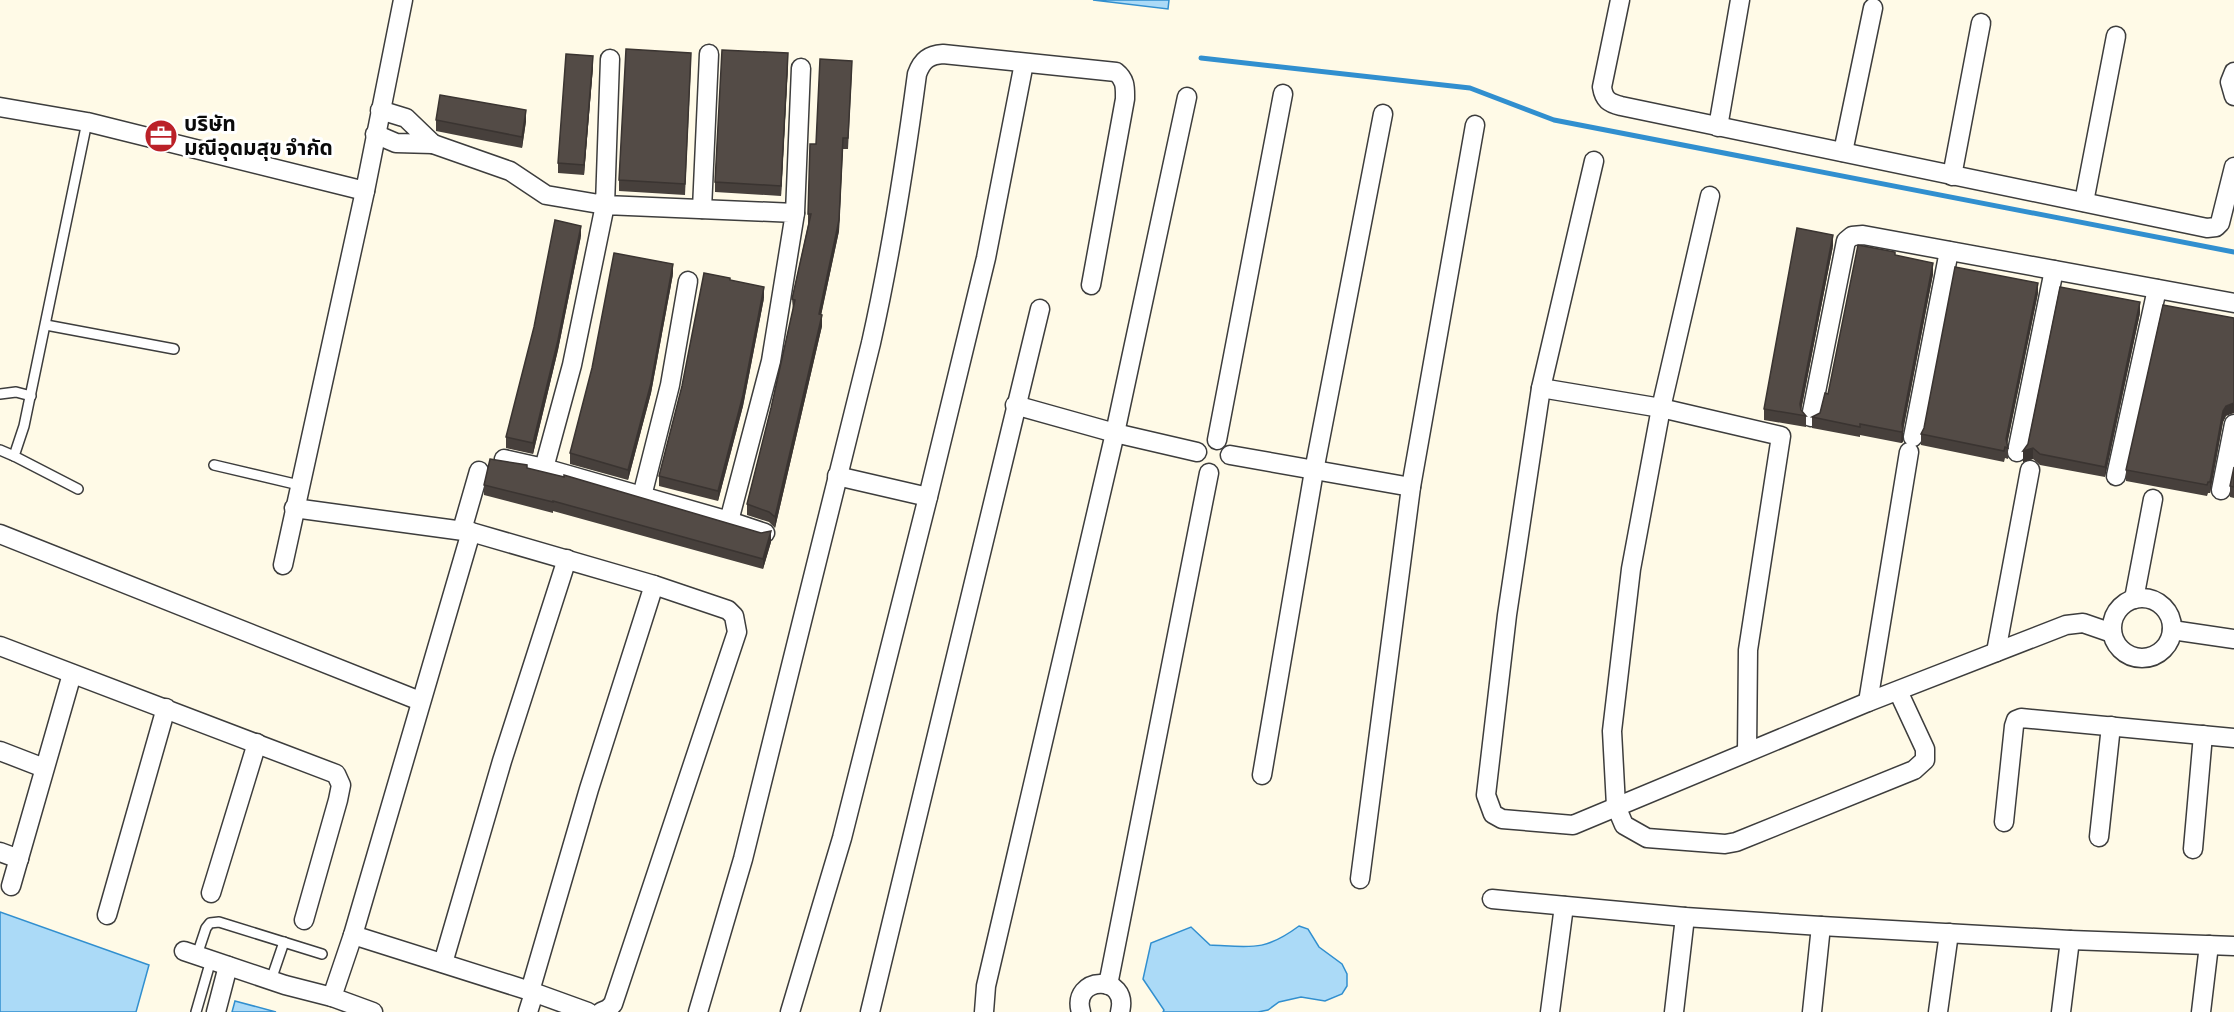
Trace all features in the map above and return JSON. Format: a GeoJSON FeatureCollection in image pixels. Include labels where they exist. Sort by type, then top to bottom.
{"type":"FeatureCollection","features":[{"type":"Feature","properties":{"kind":"street"},"geometry":{"type":"LineString","coordinates":[[283,565],[403,0]]}},
{"type":"Feature","properties":{"kind":"street"},"geometry":{"type":"LineString","coordinates":[[1620,0],[1602,87],[1603,95],[1609,103],[2207,228],[2216,227],[2220,223],[2234,168]]}},
{"type":"Feature","properties":{"kind":"street"},"geometry":{"type":"LineString","coordinates":[[1718,127],[1740,0]]}},
{"type":"Feature","properties":{"kind":"street"},"geometry":{"type":"LineString","coordinates":[[1843,152],[1874,8]]}},
{"type":"Feature","properties":{"kind":"street"},"geometry":{"type":"LineString","coordinates":[[1952,176],[1981,23]]}},
{"type":"Feature","properties":{"kind":"street"},"geometry":{"type":"LineString","coordinates":[[2084,202],[2116,36]]}},
{"type":"Feature","properties":{"kind":"street"},"geometry":{"type":"LineString","coordinates":[[702,209],[709,54]]}},
{"type":"Feature","properties":{"kind":"street"},"geometry":{"type":"LineString","coordinates":[[698,1012],[743,859],[889,263],[920,65],[926,58],[943,54],[1116,72],[1123,78],[1125,99],[1091,285]]}},
{"type":"Feature","properties":{"kind":"street"},"geometry":{"type":"LineString","coordinates":[[544,468],[572,365],[604,205],[610,59]]}},
{"type":"Feature","properties":{"kind":"street"},"geometry":{"type":"LineString","coordinates":[[790,1012],[842,838],[928,497],[986,258],[1024,63]]}},
{"type":"Feature","properties":{"kind":"street"},"geometry":{"type":"LineString","coordinates":[[729,521],[771,361],[795,213],[801,68]]}},
{"type":"Feature","properties":{"kind":"street"},"geometry":{"type":"LineString","coordinates":[[2234,72],[2230,82],[2234,96]]}},
{"type":"Feature","properties":{"kind":"street"},"geometry":{"type":"LineString","coordinates":[[1217,440],[1282,94]]}},
{"type":"Feature","properties":{"kind":"street"},"geometry":{"type":"LineString","coordinates":[[984,1012],[988,975],[1115,433],[1187,97]]}},
{"type":"Feature","properties":{"kind":"street"},"geometry":{"type":"LineString","coordinates":[[0,106],[87,122],[364,191]]}},
{"type":"Feature","properties":{"kind":"street"},"geometry":{"type":"LineString","coordinates":[[380,110],[406,118],[433,144]]}},
{"type":"Feature","properties":{"kind":"street"},"geometry":{"type":"LineString","coordinates":[[1262,775],[1314,471],[1383,114]]}},
{"type":"Feature","properties":{"kind":"street"},"geometry":{"type":"LineString","coordinates":[[1360,879],[1411,487],[1475,125]]}},
{"type":"Feature","properties":{"kind":"street"},"geometry":{"type":"LineString","coordinates":[[375,134],[396,143],[433,144],[510,171],[546,195],[604,205],[795,213]]}},
{"type":"Feature","properties":{"kind":"street"},"geometry":{"type":"LineString","coordinates":[[1594,161],[1541,388],[1507,615],[1486,795],[1493,814],[1502,819],[1551,825],[1573,825],[1868,702],[2066,625],[2083,623],[2112,633]]}},
{"type":"Feature","properties":{"kind":"street"},"geometry":{"type":"LineString","coordinates":[[1710,196],[1661,408],[1631,569],[1612,731],[1616,806],[1624,825],[1647,838],[1725,844],[1914,770],[1925,760],[1925,749],[1898,691]]}},
{"type":"Feature","properties":{"kind":"street"},"geometry":{"type":"LineString","coordinates":[[1811,417],[1846,242],[1852,236],[1863,235],[1949,250],[2234,303]]}},
{"type":"Feature","properties":{"kind":"street"},"geometry":{"type":"LineString","coordinates":[[1868,702],[1911,444],[1949,250]]}},
{"type":"Feature","properties":{"kind":"street"},"geometry":{"type":"LineString","coordinates":[[2018,452],[2054,270]]}},
{"type":"Feature","properties":{"kind":"street"},"geometry":{"type":"LineString","coordinates":[[642,496],[670,385],[688,281]]}},
{"type":"Feature","properties":{"kind":"street"},"geometry":{"type":"LineString","coordinates":[[2116,476],[2157,289]]}},
{"type":"Feature","properties":{"kind":"street"},"geometry":{"type":"LineString","coordinates":[[870,1012],[1040,309]]}},
{"type":"Feature","properties":{"kind":"street"},"geometry":{"type":"LineString","coordinates":[[1541,388],[1661,408],[1781,436],[1748,650],[1748,752]]}},
{"type":"Feature","properties":{"kind":"street"},"geometry":{"type":"LineString","coordinates":[[1015,405],[1115,433],[1197,452]]}},
{"type":"Feature","properties":{"kind":"street"},"geometry":{"type":"LineString","coordinates":[[2221,490],[2234,424]]}},
{"type":"Feature","properties":{"kind":"street"},"geometry":{"type":"LineString","coordinates":[[1208,440],[1217,440],[1226,445],[1230,455],[1228,465],[1220,472],[1209,473],[1202,469],[1197,461],[1197,452],[1201,444],[1208,440]]}},
{"type":"Feature","properties":{"kind":"street"},"geometry":{"type":"LineString","coordinates":[[1230,455],[1411,487]]}},
{"type":"Feature","properties":{"kind":"street"},"geometry":{"type":"LineString","coordinates":[[504,459],[544,468],[765,532]]}},
{"type":"Feature","properties":{"kind":"street"},"geometry":{"type":"LineString","coordinates":[[1996,652],[2030,470]]}},
{"type":"Feature","properties":{"kind":"street"},"geometry":{"type":"LineString","coordinates":[[332,997],[413,734],[466,531],[479,471]]}},
{"type":"Feature","properties":{"kind":"street"},"geometry":{"type":"LineString","coordinates":[[1108,985],[1209,473]]}},
{"type":"Feature","properties":{"kind":"street"},"geometry":{"type":"LineString","coordinates":[[837,476],[928,497]]}},
{"type":"Feature","properties":{"kind":"street"},"geometry":{"type":"LineString","coordinates":[[2134,599],[2153,499]]}},
{"type":"Feature","properties":{"kind":"street"},"geometry":{"type":"LineString","coordinates":[[294,508],[466,531],[654,585],[728,610],[734,616],[736,632],[613,1004],[601,1012]]}},
{"type":"Feature","properties":{"kind":"street"},"geometry":{"type":"LineString","coordinates":[[0,534],[420,701]]}},
{"type":"Feature","properties":{"kind":"street"},"geometry":{"type":"LineString","coordinates":[[443,963],[502,760],[567,559]]}},
{"type":"Feature","properties":{"kind":"street"},"geometry":{"type":"LineString","coordinates":[[528,1012],[589,789],[654,585]]}},
{"type":"Feature","properties":{"kind":"street"},"geometry":{"type":"LineString","coordinates":[[2134,599],[2153,600],[2161,605],[2167,612],[2172,630],[2165,648],[2157,654],[2138,659],[2121,650],[2115,643],[2112,633],[2114,616],[2126,602],[2134,599]]}},
{"type":"Feature","properties":{"kind":"street"},"geometry":{"type":"LineString","coordinates":[[2172,630],[2234,639]]}},
{"type":"Feature","properties":{"kind":"street"},"geometry":{"type":"LineString","coordinates":[[0,646],[336,774],[341,785],[304,920]]}},
{"type":"Feature","properties":{"kind":"street"},"geometry":{"type":"LineString","coordinates":[[11,886],[72,674]]}},
{"type":"Feature","properties":{"kind":"street"},"geometry":{"type":"LineString","coordinates":[[107,915],[165,708]]}},
{"type":"Feature","properties":{"kind":"street"},"geometry":{"type":"LineString","coordinates":[[2004,822],[2014,726],[2016,720],[2021,718],[2234,738]]}},
{"type":"Feature","properties":{"kind":"street"},"geometry":{"type":"LineString","coordinates":[[2099,837],[2111,726]]}},
{"type":"Feature","properties":{"kind":"street"},"geometry":{"type":"LineString","coordinates":[[2193,849],[2204,735]]}},
{"type":"Feature","properties":{"kind":"street"},"geometry":{"type":"LineString","coordinates":[[211,893],[256,743]]}},
{"type":"Feature","properties":{"kind":"street"},"geometry":{"type":"LineString","coordinates":[[0,751],[44,768]]}},
{"type":"Feature","properties":{"kind":"street"},"geometry":{"type":"LineString","coordinates":[[0,852],[19,859]]}},
{"type":"Feature","properties":{"kind":"street"},"geometry":{"type":"LineString","coordinates":[[1492,899],[1685,917],[1821,926],[2070,940],[2234,946]]}},
{"type":"Feature","properties":{"kind":"street"},"geometry":{"type":"LineString","coordinates":[[1550,1012],[1564,906]]}},
{"type":"Feature","properties":{"kind":"street"},"geometry":{"type":"LineString","coordinates":[[1674,1012],[1685,917]]}},
{"type":"Feature","properties":{"kind":"street"},"geometry":{"type":"LineString","coordinates":[[1812,1012],[1821,926]]}},
{"type":"Feature","properties":{"kind":"street"},"geometry":{"type":"LineString","coordinates":[[1938,1012],[1949,933]]}},
{"type":"Feature","properties":{"kind":"street"},"geometry":{"type":"LineString","coordinates":[[353,934],[588,1012]]}},
{"type":"Feature","properties":{"kind":"street"},"geometry":{"type":"LineString","coordinates":[[2061,1012],[2070,940]]}},
{"type":"Feature","properties":{"kind":"street"},"geometry":{"type":"LineString","coordinates":[[2201,1012],[2210,945]]}},
{"type":"Feature","properties":{"kind":"street"},"geometry":{"type":"LineString","coordinates":[[197,955],[373,1012]]}},
{"type":"Feature","properties":{"kind":"street"},"geometry":{"type":"LineString","coordinates":[[216,1012],[228,966]]}},
{"type":"Feature","properties":{"kind":"street"},"geometry":{"type":"LineString","coordinates":[[1076,1011],[1082,993],[1087,988],[1101,983],[1108,985],[1119,995],[1122,1002],[1120,1012]]}},
{"type":"Feature","properties":{"kind":"lane"},"geometry":{"type":"LineString","coordinates":[[14,456],[31,396],[87,122]]}},
{"type":"Feature","properties":{"kind":"lane"},"geometry":{"type":"LineString","coordinates":[[46,325],[174,349]]}},
{"type":"Feature","properties":{"kind":"lane"},"geometry":{"type":"LineString","coordinates":[[0,394],[16,392],[31,396]]}},
{"type":"Feature","properties":{"kind":"lane"},"geometry":{"type":"LineString","coordinates":[[0,450],[78,489]]}},
{"type":"Feature","properties":{"kind":"lane"},"geometry":{"type":"LineString","coordinates":[[214,465],[299,485]]}},
{"type":"Feature","properties":{"kind":"lane"},"geometry":{"type":"LineString","coordinates":[[196,1012],[197,955],[206,928],[210,923],[219,922],[321,954]]}},
{"type":"Feature","properties":{"kind":"lane"},"geometry":{"type":"LineString","coordinates":[[271,980],[284,942]]}},
{"type":"Feature","properties":{"kind":"water"},"geometry":{"type":"Polygon","coordinates":[[[1093,0],[1169,0],[1168,9],[1093,0]]]}},
{"type":"Feature","properties":{"kind":"water"},"geometry":{"type":"Polygon","coordinates":[[[0,912],[149,965],[136,1012],[0,1012],[0,912]]]}},
{"type":"Feature","properties":{"kind":"water"},"geometry":{"type":"Polygon","coordinates":[[[1299,926],[1308,929],[1319,947],[1342,964],[1347,974],[1347,986],[1342,994],[1325,1001],[1301,997],[1279,1002],[1268,1010],[1258,1012],[1163,1012],[1164,1010],[1143,979],[1151,943],[1191,927],[1210,945],[1247,947],[1276,940],[1299,926]]]}},
{"type":"Feature","properties":{"kind":"water"},"geometry":{"type":"Polygon","coordinates":[[[235,1001],[276,1012],[232,1012],[235,1001]]]}},
{"type":"Feature","properties":{"kind":"building"},"geometry":{"type":"Polygon","coordinates":[[[626,49],[691,53],[685,184],[619,180],[626,49]]]}},
{"type":"Feature","properties":{"kind":"building"},"geometry":{"type":"Polygon","coordinates":[[[722,50],[788,53],[781,186],[715,182],[722,50]]]}},
{"type":"Feature","properties":{"kind":"building"},"geometry":{"type":"Polygon","coordinates":[[[566,54],[593,56],[584,165],[558,163],[566,54]]]}},
{"type":"Feature","properties":{"kind":"building"},"geometry":{"type":"Polygon","coordinates":[[[820,59],[852,61],[848,138],[843,138],[839,220],[819,314],[822,315],[775,517],[769,512],[747,504],[795,300],[792,299],[811,214],[808,214],[810,144],[816,144],[820,59]]]}},
{"type":"Feature","properties":{"kind":"building"},"geometry":{"type":"Polygon","coordinates":[[[440,95],[526,110],[522,137],[436,120],[440,95]]]}},
{"type":"Feature","properties":{"kind":"building"},"geometry":{"type":"Polygon","coordinates":[[[555,220],[581,226],[558,340],[533,443],[506,437],[534,327],[555,220]]]}},
{"type":"Feature","properties":{"kind":"building"},"geometry":{"type":"Polygon","coordinates":[[[1797,228],[1833,235],[1800,404],[1806,416],[1764,409],[1797,228]]]}},
{"type":"Feature","properties":{"kind":"building"},"geometry":{"type":"Polygon","coordinates":[[[1858,245],[1895,252],[1895,255],[1933,263],[1901,432],[1860,424],[1860,427],[1812,417],[1820,413],[1825,393],[1828,394],[1858,245]]]}},
{"type":"Feature","properties":{"kind":"building"},"geometry":{"type":"Polygon","coordinates":[[[614,253],[673,264],[651,383],[628,470],[570,453],[592,368],[614,253]]]}},
{"type":"Feature","properties":{"kind":"building"},"geometry":{"type":"Polygon","coordinates":[[[1955,267],[2038,283],[2006,439],[2008,448],[2005,447],[2004,451],[1921,434],[1955,267]]]}},
{"type":"Feature","properties":{"kind":"building"},"geometry":{"type":"Polygon","coordinates":[[[704,273],[764,287],[743,395],[718,491],[659,476],[682,386],[704,273]]]}},
{"type":"Feature","properties":{"kind":"building"},"geometry":{"type":"Polygon","coordinates":[[[2060,287],[2140,302],[2105,467],[2040,454],[2033,448],[2023,451],[2028,444],[2060,287]]]}},
{"type":"Feature","properties":{"kind":"building"},"geometry":{"type":"Polygon","coordinates":[[[2163,305],[2234,318],[2234,403],[2226,406],[2223,411],[2210,482],[2207,485],[2126,470],[2163,305]]]}},
{"type":"Feature","properties":{"kind":"building"},"geometry":{"type":"Polygon","coordinates":[[[490,459],[527,465],[527,468],[564,477],[564,475],[761,533],[771,531],[763,559],[553,501],[484,485],[490,459]]]}},
{"type":"Feature","properties":{"kind":"building"},"geometry":{"type":"Polygon","coordinates":[[[2234,467],[2234,487],[2230,486],[2234,467]]]}},
{"type":"Feature","properties":{"kind":"waterway"},"geometry":{"type":"LineString","coordinates":[[1201,58],[1470,88],[1554,120],[2234,252]]}},
{"type":"Feature","properties":{"kind":"place","name":"บริษัท มณีอุดมสุข จำกัด"},"geometry":{"type":"Point","coordinates":[161,136]}}]}
